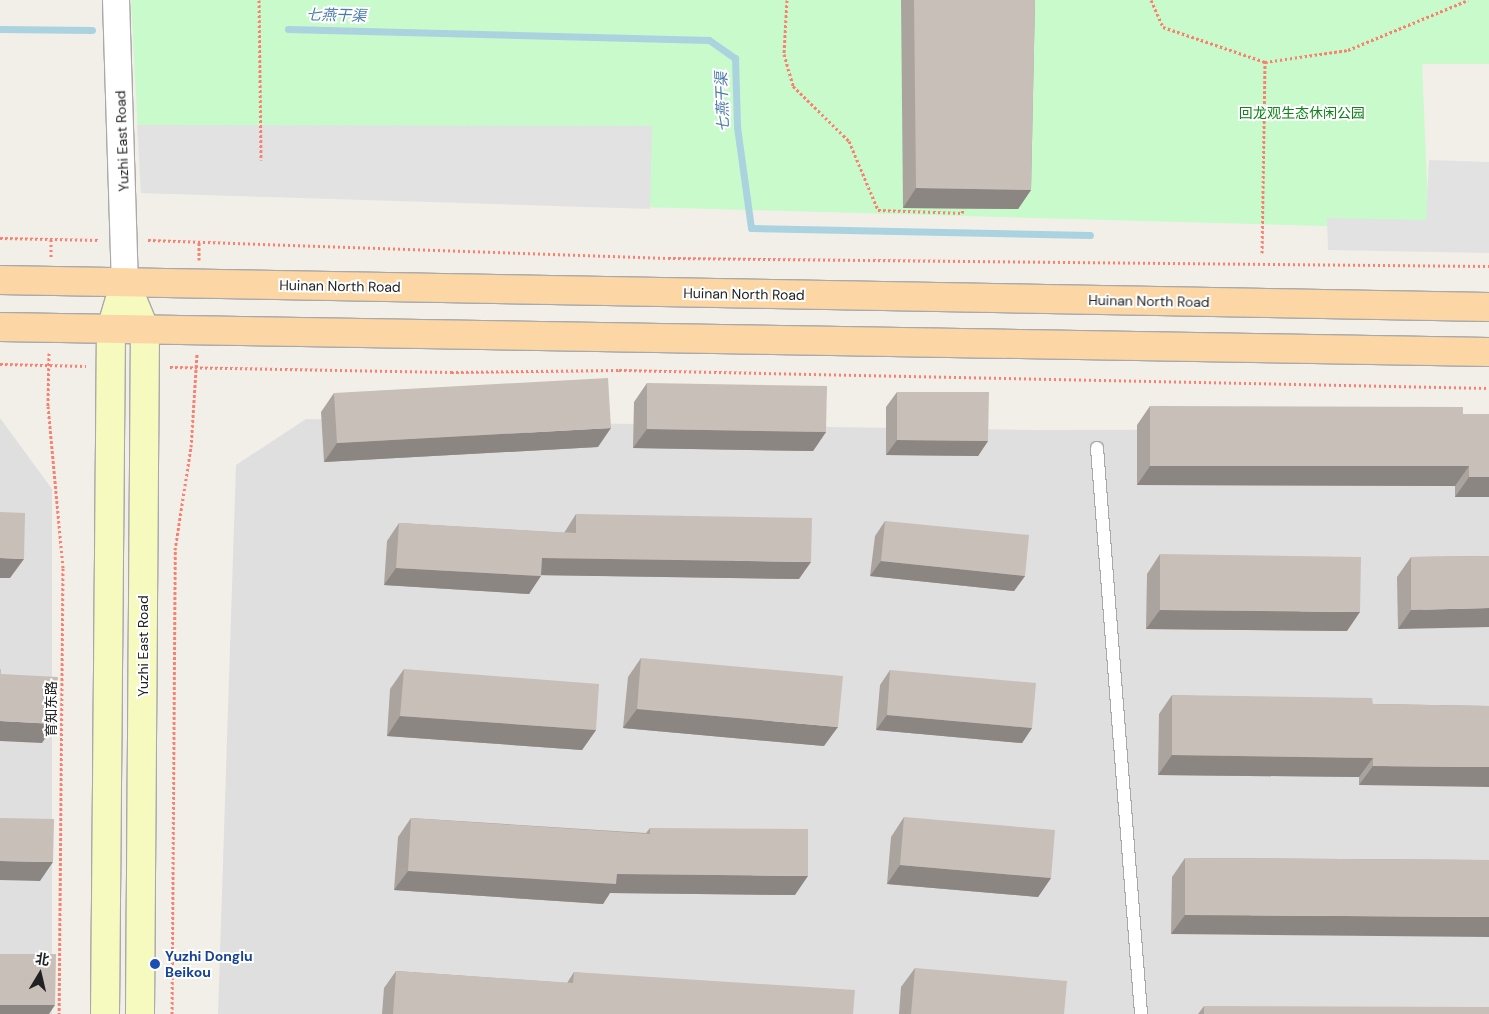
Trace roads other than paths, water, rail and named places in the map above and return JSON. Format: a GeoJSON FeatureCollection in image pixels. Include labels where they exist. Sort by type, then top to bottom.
{"type":"FeatureCollection","features":[{"type":"Feature","properties":{"kind":"main road","name":"Huinan North Road"},"geometry":{"type":"LineString","coordinates":[[0,280],[1489,307]]}},
{"type":"Feature","properties":{"kind":"main road","name":"Yuzhi East Road"},"geometry":{"type":"LineString","coordinates":[[105,1014],[111,329],[125,282]]}},
{"type":"Feature","properties":{"kind":"main road","name":"Yuzhi East Road"},"geometry":{"type":"LineString","coordinates":[[125,282],[145,330],[140,1014]]}},
{"type":"Feature","properties":{"kind":"main road"},"geometry":{"type":"LineString","coordinates":[[0,327],[1489,352]]}},
{"type":"Feature","properties":{"kind":"street","name":"Yuzhi East Road"},"geometry":{"type":"LineString","coordinates":[[116,0],[125,282]]}},
{"type":"Feature","properties":{"kind":"lane"},"geometry":{"type":"LineString","coordinates":[[1096,448],[1141,1014]]}},
{"type":"Feature","properties":{"kind":"waterway","name":"七燕干渠"},"geometry":{"type":"LineString","coordinates":[[0,29],[92,30]]}},
{"type":"Feature","properties":{"kind":"waterway","name":"七燕干渠"},"geometry":{"type":"LineString","coordinates":[[288,29],[709,40],[735,58],[737,127],[751,228],[1090,235]]}},
{"type":"Feature","properties":{"kind":"place","name":"Yuzhi Donglu Beikou"},"geometry":{"type":"Point","coordinates":[155,964]}},
{"type":"Feature","properties":{"kind":"park label","name":"回龙观生态休闲公园"},"geometry":{"type":"Point","coordinates":[1302,113]}}]}
